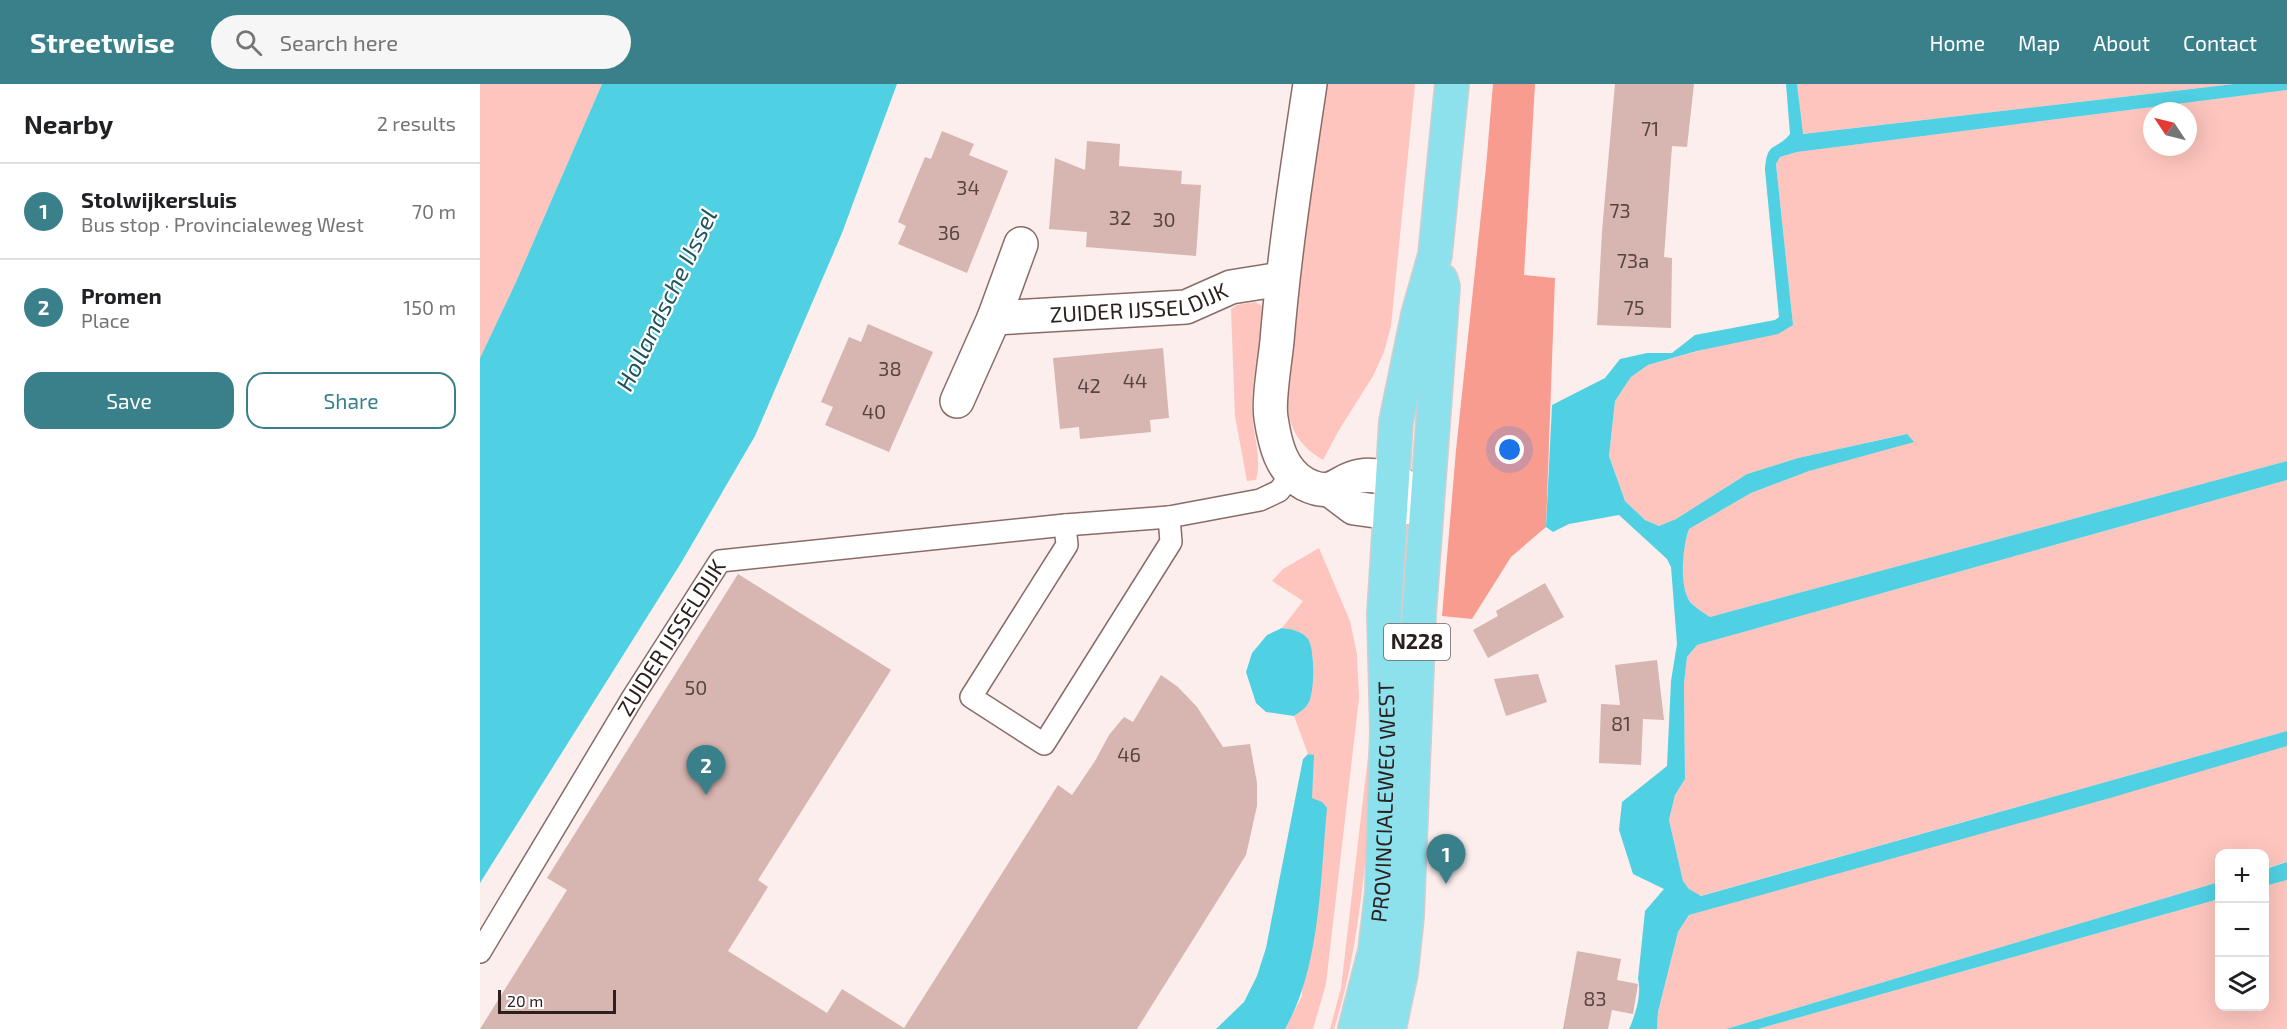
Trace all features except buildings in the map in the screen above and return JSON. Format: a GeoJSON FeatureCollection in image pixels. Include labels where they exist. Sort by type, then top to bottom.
{"type":"FeatureCollection","features":[{"type":"Feature","properties":{"kind":"main road","name":"PROVINCIALEWEG WEST"},"geometry":{"type":"LineString","coordinates":[[1355,1029],[1374,951],[1382,892],[1388,731],[1384,614],[1396,422],[1404,377],[1435,255],[1452,84]]}},
{"type":"Feature","properties":{"kind":"main road","name":"PROVINCIALEWEG WEST"},"geometry":{"type":"LineString","coordinates":[[1389,1029],[1401,973],[1408,907],[1419,614],[1443,287],[1435,255]]}},
{"type":"Feature","properties":{"kind":"street"},"geometry":{"type":"LineString","coordinates":[[1310,84],[1282,279],[1270,416],[1280,458],[1292,474],[1319,489],[1330,490],[1360,476],[1392,478],[1427,500]]}},
{"type":"Feature","properties":{"kind":"street"},"geometry":{"type":"LineString","coordinates":[[957,401],[994,318],[1021,244]]}},
{"type":"Feature","properties":{"kind":"street","name":"ZUIDER IJSSELDIJK"},"geometry":{"type":"LineString","coordinates":[[994,318],[1186,307],[1231,287],[1282,279]]}},
{"type":"Feature","properties":{"kind":"street"},"geometry":{"type":"LineString","coordinates":[[1330,490],[1354,508],[1390,513],[1427,500]]}},
{"type":"Feature","properties":{"kind":"lane","name":"ZUIDER IJSSELDIJK"},"geometry":{"type":"LineString","coordinates":[[480,952],[633,698],[720,561],[1065,525],[1169,518],[1260,500],[1279,491],[1292,474]]}},
{"type":"Feature","properties":{"kind":"lane"},"geometry":{"type":"LineString","coordinates":[[1065,525],[1067,545],[971,697],[1044,744],[1171,542],[1169,518]]}},
{"type":"Feature","properties":{"kind":"shaded area"},"geometry":{"type":"Polygon","coordinates":[[[480,84],[602,84],[516,282],[480,358],[480,84]]]}},
{"type":"Feature","properties":{"kind":"shaded area"},"geometry":{"type":"Polygon","coordinates":[[[1319,84],[1415,84],[1391,326],[1384,352],[1373,376],[1323,460],[1306,447],[1295,433],[1285,395],[1319,84]]]}},
{"type":"Feature","properties":{"kind":"shaded area"},"geometry":{"type":"Polygon","coordinates":[[[1493,84],[1535,84],[1524,275],[1555,278],[1546,527],[1511,557],[1472,619],[1442,616],[1456,450],[1493,84]]]}},
{"type":"Feature","properties":{"kind":"shaded area"},"geometry":{"type":"Polygon","coordinates":[[[1797,84],[2234,84],[1802,134],[1797,84]]]}},
{"type":"Feature","properties":{"kind":"shaded area"},"geometry":{"type":"Polygon","coordinates":[[[2287,90],[2287,461],[1710,617],[1691,603],[1684,588],[1682,567],[1689,529],[1751,493],[1809,471],[1913,441],[1906,434],[1798,458],[1747,474],[1676,519],[1659,526],[1645,520],[1625,501],[1609,456],[1615,401],[1631,377],[1648,365],[1793,325],[1776,164],[1780,157],[1797,152],[2143,108],[2143,156],[2197,156],[2197,102],[2192,102],[2287,90]]]}},
{"type":"Feature","properties":{"kind":"shaded area"},"geometry":{"type":"Polygon","coordinates":[[[1255,302],[1266,308],[1252,401],[1258,471],[1256,480],[1247,481],[1235,416],[1231,309],[1237,305],[1255,302]]]}},
{"type":"Feature","properties":{"kind":"shaded area"},"geometry":{"type":"Polygon","coordinates":[[[2287,480],[2287,731],[1700,896],[1689,889],[1683,881],[1669,820],[1675,795],[1685,779],[1684,684],[1687,657],[1697,645],[2287,480]]]}},
{"type":"Feature","properties":{"kind":"shaded area"},"geometry":{"type":"Polygon","coordinates":[[[1319,548],[1350,621],[1357,654],[1359,698],[1326,984],[1313,1029],[1285,1029],[1302,996],[1313,755],[1308,754],[1294,716],[1308,704],[1313,657],[1304,637],[1295,631],[1282,628],[1303,601],[1272,581],[1283,569],[1319,548]]]}},
{"type":"Feature","properties":{"kind":"shaded area"},"geometry":{"type":"Polygon","coordinates":[[[1374,705],[1378,731],[1358,919],[1344,993],[1334,1029],[1330,1029],[1341,988],[1374,705]]]}},
{"type":"Feature","properties":{"kind":"shaded area"},"geometry":{"type":"Polygon","coordinates":[[[2287,742],[2287,862],[2269,867],[2269,849],[2215,849],[2215,883],[1726,1029],[1657,1029],[1658,1012],[1678,932],[1689,915],[2287,742]]]}},
{"type":"Feature","properties":{"kind":"shaded area"},"geometry":{"type":"Polygon","coordinates":[[[2287,880],[2287,1029],[1758,1029],[2215,900],[2215,1011],[2269,1011],[2269,885],[2287,880]]]}},
{"type":"Feature","properties":{"kind":"water","name":"Hollandsche IJssel"},"geometry":{"type":"Polygon","coordinates":[[[602,84],[897,84],[842,233],[755,436],[681,563],[480,883],[480,358],[516,282],[602,84]]]}},
{"type":"Feature","properties":{"kind":"water"},"geometry":{"type":"Polygon","coordinates":[[[1786,84],[1797,84],[1803,134],[2234,84],[2287,84],[2287,90],[2192,102],[2143,102],[2143,108],[1797,152],[1780,157],[1776,164],[1793,325],[1778,334],[1697,351],[1648,365],[1631,377],[1615,401],[1609,456],[1625,501],[1645,520],[1659,526],[1676,519],[1747,474],[1798,458],[1907,434],[1914,442],[1809,471],[1751,493],[1689,529],[1685,545],[1683,577],[1687,596],[1695,607],[1710,617],[2287,461],[2287,480],[1697,645],[1687,657],[1684,684],[1685,779],[1675,795],[1669,820],[1683,881],[1689,889],[1701,896],[2287,731],[2287,746],[2110,798],[1689,915],[1678,932],[1658,1012],[1657,1029],[1629,1029],[1638,998],[1645,911],[1664,889],[1633,874],[1619,830],[1622,802],[1667,766],[1671,681],[1677,644],[1671,567],[1667,559],[1619,515],[1569,524],[1553,532],[1546,527],[1552,405],[1605,378],[1620,359],[1647,353],[1672,353],[1695,335],[1775,320],[1779,317],[1765,170],[1770,150],[1790,134],[1786,84]]]}},
{"type":"Feature","properties":{"kind":"water"},"geometry":{"type":"Polygon","coordinates":[[[1282,628],[1306,636],[1312,652],[1313,681],[1310,698],[1307,706],[1294,716],[1266,712],[1256,703],[1246,672],[1252,653],[1267,635],[1282,628]]]}},
{"type":"Feature","properties":{"kind":"water"},"geometry":{"type":"Polygon","coordinates":[[[1308,754],[1314,755],[1312,798],[1322,802],[1327,808],[1317,921],[1306,978],[1285,1029],[1216,1029],[1244,1002],[1257,976],[1266,948],[1303,759],[1308,754]]]}},
{"type":"Feature","properties":{"kind":"water"},"geometry":{"type":"Polygon","coordinates":[[[2287,862],[2287,880],[2269,885],[2269,868],[2287,862]]]}},
{"type":"Feature","properties":{"kind":"water"},"geometry":{"type":"Polygon","coordinates":[[[2215,883],[2215,900],[1758,1029],[1726,1029],[2215,883]]]}},
{"type":"Feature","properties":{"kind":"place","name":"Promen"},"geometry":{"type":"Point","coordinates":[706,795]}},
{"type":"Feature","properties":{"kind":"place","name":"Stolwijkersluis"},"geometry":{"type":"Point","coordinates":[1446,884]}}]}
